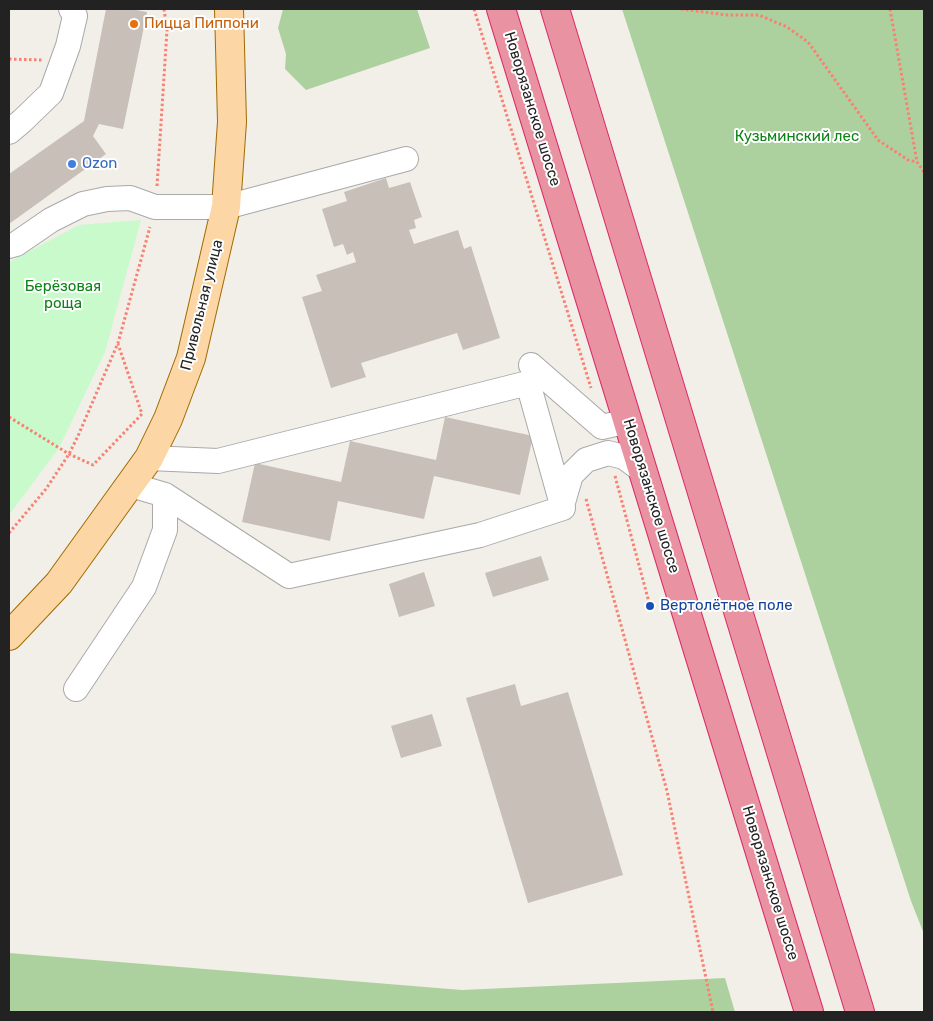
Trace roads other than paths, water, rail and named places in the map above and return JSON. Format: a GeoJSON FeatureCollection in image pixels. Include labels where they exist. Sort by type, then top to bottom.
{"type":"FeatureCollection","features":[{"type":"Feature","properties":{"kind":"highway","name":"Новорязанское шоссе"},"geometry":{"type":"LineString","coordinates":[[501,9],[809,1012]]}},
{"type":"Feature","properties":{"kind":"highway"},"geometry":{"type":"LineString","coordinates":[[555,9],[860,1012]]}},
{"type":"Feature","properties":{"kind":"highway"},"geometry":{"type":"LineString","coordinates":[[832,919],[875,1012]]}},
{"type":"Feature","properties":{"kind":"main road","name":"Привольная улица"},"geometry":{"type":"LineString","coordinates":[[9,636],[59,583],[149,458],[168,419],[191,358],[226,207],[232,122],[229,9]]}},
{"type":"Feature","properties":{"kind":"lane"},"geometry":{"type":"LineString","coordinates":[[9,132],[51,93],[63,60],[75,16],[71,9]]}},
{"type":"Feature","properties":{"kind":"lane"},"geometry":{"type":"LineString","coordinates":[[9,246],[16,244],[51,220],[83,204],[107,199],[130,198],[155,207],[226,207],[406,158]]}},
{"type":"Feature","properties":{"kind":"lane"},"geometry":{"type":"LineString","coordinates":[[531,365],[602,427],[628,421]]}},
{"type":"Feature","properties":{"kind":"lane"},"geometry":{"type":"LineString","coordinates":[[149,458],[218,461],[528,383],[562,506]]}},
{"type":"Feature","properties":{"kind":"lane"},"geometry":{"type":"LineString","coordinates":[[131,485],[165,495],[289,576],[480,535],[563,508],[571,475],[586,460],[608,453],[624,457],[643,471]]}},
{"type":"Feature","properties":{"kind":"lane"},"geometry":{"type":"LineString","coordinates":[[76,689],[144,587],[165,530],[165,495]]}},
{"type":"Feature","properties":{"kind":"place","name":"Пицца Пиппони"},"geometry":{"type":"Point","coordinates":[134,24]}},
{"type":"Feature","properties":{"kind":"place","name":"Ozon"},"geometry":{"type":"Point","coordinates":[72,164]}},
{"type":"Feature","properties":{"kind":"place","name":"Вертолётное поле"},"geometry":{"type":"Point","coordinates":[650,606]}},
{"type":"Feature","properties":{"kind":"park label","name":"Кузьминский лес"},"geometry":{"type":"Point","coordinates":[797,137]}},
{"type":"Feature","properties":{"kind":"park label","name":"Берёзовая роща"},"geometry":{"type":"Point","coordinates":[63,296]}}]}
